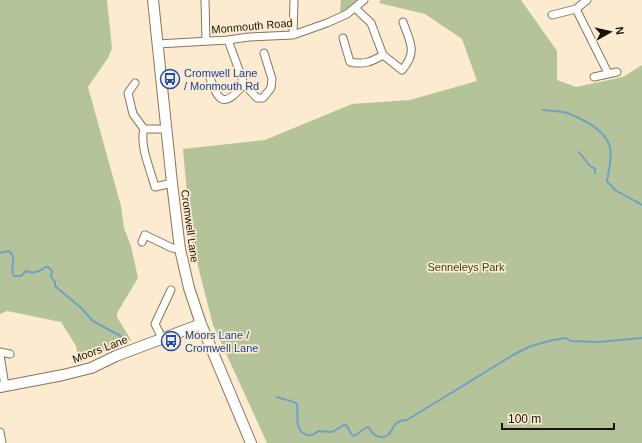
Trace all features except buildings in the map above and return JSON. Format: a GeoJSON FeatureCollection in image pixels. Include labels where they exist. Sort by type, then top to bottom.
{"type":"FeatureCollection","features":[{"type":"Feature","properties":{"kind":"street","name":"Cromwell Lane"},"geometry":{"type":"LineString","coordinates":[[153,0],[180,249],[189,288],[201,324],[251,443]]}},
{"type":"Feature","properties":{"kind":"street"},"geometry":{"type":"LineString","coordinates":[[205,0],[206,41]]}},
{"type":"Feature","properties":{"kind":"street"},"geometry":{"type":"LineString","coordinates":[[293,35],[294,0]]}},
{"type":"Feature","properties":{"kind":"street","name":"Monmouth Road"},"geometry":{"type":"LineString","coordinates":[[157,44],[293,35],[347,14],[364,0]]}},
{"type":"Feature","properties":{"kind":"street"},"geometry":{"type":"LineString","coordinates":[[552,15],[576,10],[587,0]]}},
{"type":"Feature","properties":{"kind":"street"},"geometry":{"type":"LineString","coordinates":[[355,8],[371,23],[383,55],[402,70],[412,56],[411,45],[402,22]]}},
{"type":"Feature","properties":{"kind":"street"},"geometry":{"type":"LineString","coordinates":[[576,10],[608,73]]}},
{"type":"Feature","properties":{"kind":"street"},"geometry":{"type":"LineString","coordinates":[[343,38],[350,62],[360,64],[376,60],[383,55]]}},
{"type":"Feature","properties":{"kind":"street"},"geometry":{"type":"LineString","coordinates":[[228,40],[244,84],[257,98],[263,98],[271,88],[272,79],[264,53]]}},
{"type":"Feature","properties":{"kind":"street"},"geometry":{"type":"LineString","coordinates":[[594,77],[617,72]]}},
{"type":"Feature","properties":{"kind":"street"},"geometry":{"type":"LineString","coordinates":[[209,75],[216,95],[220,99],[227,99],[234,96],[244,84]]}},
{"type":"Feature","properties":{"kind":"street"},"geometry":{"type":"LineString","coordinates":[[135,83],[128,93],[134,114],[144,129]]}},
{"type":"Feature","properties":{"kind":"street"},"geometry":{"type":"LineString","coordinates":[[144,129],[167,129]]}},
{"type":"Feature","properties":{"kind":"street"},"geometry":{"type":"LineString","coordinates":[[144,129],[142,135],[144,149],[155,187],[172,183]]}},
{"type":"Feature","properties":{"kind":"street"},"geometry":{"type":"LineString","coordinates":[[142,242],[145,235],[172,248],[180,249]]}},
{"type":"Feature","properties":{"kind":"street"},"geometry":{"type":"LineString","coordinates":[[162,338],[155,324],[171,290]]}},
{"type":"Feature","properties":{"kind":"street","name":"Moors Lane"},"geometry":{"type":"LineString","coordinates":[[10,354],[0,354],[2,387],[91,368],[116,356],[201,324]]}},
{"type":"Feature","properties":{"kind":"street"},"geometry":{"type":"LineString","coordinates":[[0,432],[2,443]]}},
{"type":"Feature","properties":{"kind":"green space"},"geometry":{"type":"Polygon","coordinates":[[[0,0],[107,0],[112,48],[108,58],[88,87],[121,206],[124,228],[131,246],[138,278],[117,313],[117,317],[131,340],[92,356],[79,359],[76,346],[61,322],[7,311],[0,314],[0,0]]]}},
{"type":"Feature","properties":{"kind":"green space"},"geometry":{"type":"Polygon","coordinates":[[[341,0],[357,0],[340,13],[341,0]]]}},
{"type":"Feature","properties":{"kind":"green space","name":"Senneleys Park"},"geometry":{"type":"Polygon","coordinates":[[[381,0],[521,0],[557,51],[557,80],[576,87],[623,77],[642,65],[642,443],[267,443],[213,325],[191,239],[183,149],[265,140],[352,104],[410,100],[477,81],[462,39],[425,14],[379,3],[381,0]]]}},
{"type":"Feature","properties":{"kind":"waterway"},"geometry":{"type":"LineString","coordinates":[[543,110],[567,113],[580,118],[598,130],[607,141],[611,151],[607,181],[615,190],[642,205]]}},
{"type":"Feature","properties":{"kind":"waterway"},"geometry":{"type":"LineString","coordinates":[[579,152],[589,165],[595,169],[595,173]]}},
{"type":"Feature","properties":{"kind":"waterway"},"geometry":{"type":"LineString","coordinates":[[0,253],[9,251],[12,255],[12,273],[14,276],[21,276],[26,271],[36,272],[48,267],[52,271],[51,277],[55,282],[55,286],[80,307],[93,321],[124,338]]}},
{"type":"Feature","properties":{"kind":"waterway"},"geometry":{"type":"LineString","coordinates":[[277,397],[297,404],[298,426],[300,430],[307,435],[318,431],[332,432],[344,425],[347,426],[351,434],[354,436],[367,427],[375,435],[382,437],[388,435],[398,422],[407,420],[513,355],[531,346],[566,338],[571,341],[598,342],[642,338]]}},
{"type":"Feature","properties":{"kind":"place","name":"Cromwell Lane / Monmouth Rd"},"geometry":{"type":"Point","coordinates":[170,79]}},
{"type":"Feature","properties":{"kind":"place","name":"Moors Lane / Cromwell Lane"},"geometry":{"type":"Point","coordinates":[171,341]}}]}
